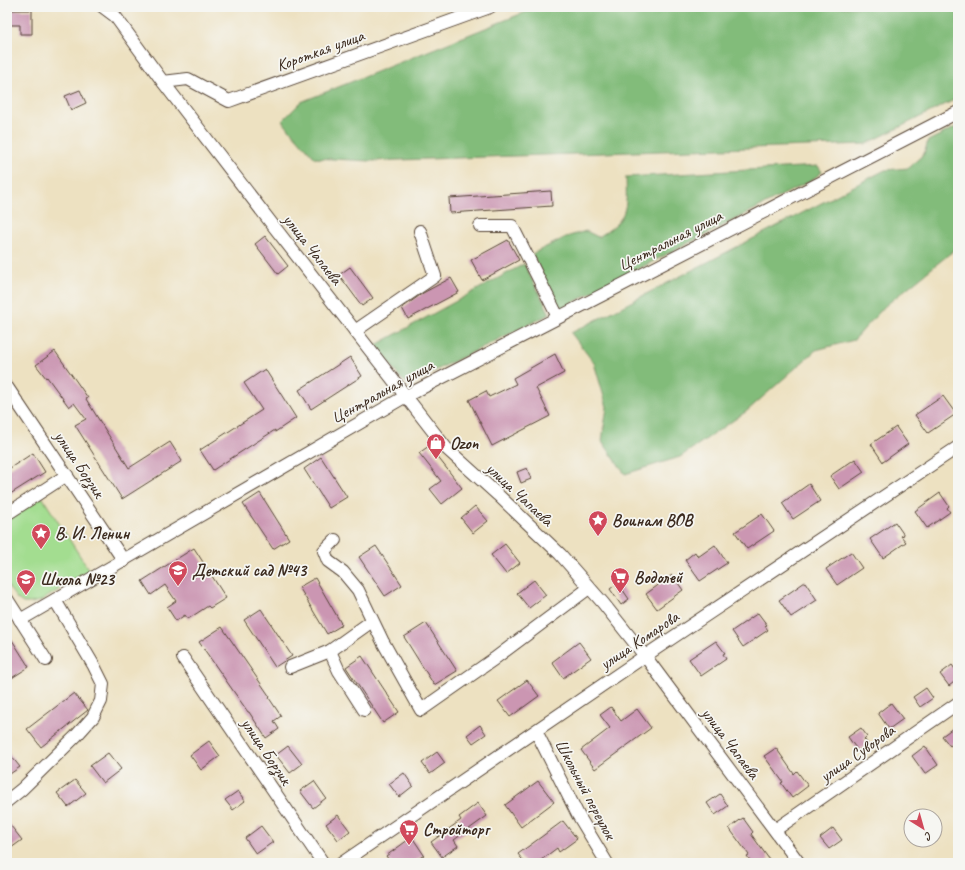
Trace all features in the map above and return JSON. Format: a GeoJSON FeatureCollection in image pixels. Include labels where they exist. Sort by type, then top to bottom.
{"type":"FeatureCollection","features":[{"type":"Feature","properties":{"kind":"street","name":"улица Чапаева"},"geometry":{"type":"LineString","coordinates":[[103,7],[115,16],[163,82],[446,448],[560,554],[603,603],[645,656],[799,863]]}},
{"type":"Feature","properties":{"kind":"street","name":"Короткая улица"},"geometry":{"type":"LineString","coordinates":[[163,82],[188,79],[229,101],[490,7]]}},
{"type":"Feature","properties":{"kind":"street","name":"Центральная улица"},"geometry":{"type":"LineString","coordinates":[[20,620],[406,396],[958,112]]}},
{"type":"Feature","properties":{"kind":"street"},"geometry":{"type":"LineString","coordinates":[[480,226],[512,226],[558,317]]}},
{"type":"Feature","properties":{"kind":"street"},"geometry":{"type":"LineString","coordinates":[[355,331],[435,276],[420,232]]}},
{"type":"Feature","properties":{"kind":"street","name":"улица Борзик"},"geometry":{"type":"LineString","coordinates":[[7,387],[124,560]]}},
{"type":"Feature","properties":{"kind":"street","name":"улица Комарова"},"geometry":{"type":"LineString","coordinates":[[342,863],[645,656],[958,448]]}},
{"type":"Feature","properties":{"kind":"street"},"geometry":{"type":"LineString","coordinates":[[7,514],[67,475]]}},
{"type":"Feature","properties":{"kind":"street"},"geometry":{"type":"LineString","coordinates":[[335,540],[324,551],[328,561],[343,572],[358,590],[383,642],[421,710],[500,655],[589,588]]}},
{"type":"Feature","properties":{"kind":"street"},"geometry":{"type":"LineString","coordinates":[[7,599],[46,660]]}},
{"type":"Feature","properties":{"kind":"street"},"geometry":{"type":"LineString","coordinates":[[7,801],[22,789],[76,736],[93,716],[101,701],[103,684],[55,600]]}},
{"type":"Feature","properties":{"kind":"street"},"geometry":{"type":"LineString","coordinates":[[290,667],[330,650],[372,621]]}},
{"type":"Feature","properties":{"kind":"street"},"geometry":{"type":"LineString","coordinates":[[330,650],[339,671],[364,710]]}},
{"type":"Feature","properties":{"kind":"street","name":"улица Борзик"},"geometry":{"type":"LineString","coordinates":[[183,658],[323,863]]}},
{"type":"Feature","properties":{"kind":"street","name":"улица Суворова"},"geometry":{"type":"LineString","coordinates":[[775,830],[958,703]]}},
{"type":"Feature","properties":{"kind":"street","name":"Школьный переулок"},"geometry":{"type":"LineString","coordinates":[[536,731],[578,815],[607,863]]}},
{"type":"Feature","properties":{"kind":"green space"},"geometry":{"type":"Polygon","coordinates":[[[538,7],[958,7],[958,98],[866,144],[370,161],[315,158],[282,121],[301,102],[538,7]]]}},
{"type":"Feature","properties":{"kind":"green space"},"geometry":{"type":"Polygon","coordinates":[[[958,126],[958,247],[885,306],[854,340],[816,350],[747,411],[680,457],[625,474],[602,441],[607,407],[594,363],[571,333],[885,170],[908,168],[924,154],[928,141],[958,126]]]}},
{"type":"Feature","properties":{"kind":"green space"},"geometry":{"type":"Polygon","coordinates":[[[818,166],[822,172],[812,180],[562,308],[557,305],[532,254],[566,237],[586,231],[598,237],[608,231],[615,225],[624,213],[626,177],[818,166]]]}},
{"type":"Feature","properties":{"kind":"green space"},"geometry":{"type":"Polygon","coordinates":[[[524,264],[550,314],[416,380],[407,383],[401,379],[376,345],[524,264]]]}},
{"type":"Feature","properties":{"kind":"green space"},"geometry":{"type":"Polygon","coordinates":[[[42,497],[89,570],[41,601],[23,603],[17,599],[7,585],[7,518],[42,497]]]}},
{"type":"Feature","properties":{"kind":"building"},"geometry":{"type":"Polygon","coordinates":[[[7,10],[32,10],[32,34],[20,34],[20,25],[7,25],[7,10]]]}},
{"type":"Feature","properties":{"kind":"building"},"geometry":{"type":"Polygon","coordinates":[[[80,90],[86,103],[71,110],[65,96],[80,90]]]}},
{"type":"Feature","properties":{"kind":"building"},"geometry":{"type":"Polygon","coordinates":[[[551,191],[552,206],[450,213],[449,198],[551,191]]]}},
{"type":"Feature","properties":{"kind":"building"},"geometry":{"type":"Polygon","coordinates":[[[265,236],[288,266],[278,274],[255,244],[265,236]]]}},
{"type":"Feature","properties":{"kind":"building"},"geometry":{"type":"Polygon","coordinates":[[[508,240],[519,260],[482,280],[471,260],[508,240]]]}},
{"type":"Feature","properties":{"kind":"building"},"geometry":{"type":"Polygon","coordinates":[[[350,267],[373,298],[362,306],[339,275],[350,267]]]}},
{"type":"Feature","properties":{"kind":"building"},"geometry":{"type":"Polygon","coordinates":[[[451,278],[459,292],[408,319],[402,308],[423,293],[451,278]]]}},
{"type":"Feature","properties":{"kind":"building"},"geometry":{"type":"Polygon","coordinates":[[[55,351],[88,398],[86,399],[129,468],[170,442],[182,461],[122,499],[75,425],[86,419],[74,403],[69,407],[47,377],[46,378],[36,365],[55,351]]]}},
{"type":"Feature","properties":{"kind":"building"},"geometry":{"type":"Polygon","coordinates":[[[555,354],[564,373],[536,388],[550,416],[492,446],[469,400],[486,391],[489,397],[516,384],[513,378],[555,354]]]}},
{"type":"Feature","properties":{"kind":"building"},"geometry":{"type":"Polygon","coordinates":[[[350,357],[362,376],[311,409],[299,390],[350,357]]]}},
{"type":"Feature","properties":{"kind":"building"},"geometry":{"type":"Polygon","coordinates":[[[265,369],[296,418],[213,470],[200,450],[262,410],[244,383],[265,369]]]}},
{"type":"Feature","properties":{"kind":"building"},"geometry":{"type":"Polygon","coordinates":[[[943,396],[956,414],[928,433],[915,415],[943,396]]]}},
{"type":"Feature","properties":{"kind":"building"},"geometry":{"type":"Polygon","coordinates":[[[896,427],[908,444],[883,462],[871,444],[896,427]]]}},
{"type":"Feature","properties":{"kind":"building"},"geometry":{"type":"Polygon","coordinates":[[[429,446],[462,488],[442,504],[430,489],[441,481],[419,453],[429,446]]]}},
{"type":"Feature","properties":{"kind":"building"},"geometry":{"type":"Polygon","coordinates":[[[33,453],[45,472],[7,496],[7,470],[33,453]]]}},
{"type":"Feature","properties":{"kind":"building"},"geometry":{"type":"Polygon","coordinates":[[[321,457],[347,497],[329,508],[304,469],[321,457]]]}},
{"type":"Feature","properties":{"kind":"building"},"geometry":{"type":"Polygon","coordinates":[[[855,459],[864,472],[839,489],[830,476],[855,459]]]}},
{"type":"Feature","properties":{"kind":"building"},"geometry":{"type":"Polygon","coordinates":[[[527,468],[531,479],[521,483],[517,472],[527,468]]]}},
{"type":"Feature","properties":{"kind":"building"},"geometry":{"type":"Polygon","coordinates":[[[809,484],[820,501],[793,519],[782,503],[809,484]]]}},
{"type":"Feature","properties":{"kind":"building"},"geometry":{"type":"Polygon","coordinates":[[[260,493],[289,539],[273,549],[243,504],[260,493]]]}},
{"type":"Feature","properties":{"kind":"building"},"geometry":{"type":"Polygon","coordinates":[[[940,493],[949,506],[947,508],[950,512],[927,528],[915,511],[940,493]]]}},
{"type":"Feature","properties":{"kind":"building"},"geometry":{"type":"Polygon","coordinates":[[[475,506],[488,521],[473,533],[461,518],[475,506]]]}},
{"type":"Feature","properties":{"kind":"building"},"geometry":{"type":"Polygon","coordinates":[[[762,514],[774,531],[747,549],[735,532],[762,514]]]}},
{"type":"Feature","properties":{"kind":"building"},"geometry":{"type":"Polygon","coordinates":[[[895,522],[904,535],[901,536],[906,542],[883,558],[870,539],[895,522]]]}},
{"type":"Feature","properties":{"kind":"building"},"geometry":{"type":"Polygon","coordinates":[[[505,544],[520,563],[506,574],[491,555],[505,544]]]}},
{"type":"Feature","properties":{"kind":"building"},"geometry":{"type":"Polygon","coordinates":[[[715,545],[727,563],[700,581],[685,560],[695,552],[698,557],[715,545]]]}},
{"type":"Feature","properties":{"kind":"building"},"geometry":{"type":"Polygon","coordinates":[[[376,546],[402,585],[385,596],[359,557],[376,546]]]}},
{"type":"Feature","properties":{"kind":"building"},"geometry":{"type":"Polygon","coordinates":[[[194,548],[226,598],[210,608],[208,606],[188,619],[185,615],[176,621],[167,607],[176,601],[165,585],[151,595],[142,581],[194,548]]]}},
{"type":"Feature","properties":{"kind":"building"},"geometry":{"type":"Polygon","coordinates":[[[851,552],[862,568],[837,585],[826,569],[851,552]]]}},
{"type":"Feature","properties":{"kind":"building"},"geometry":{"type":"Polygon","coordinates":[[[672,575],[683,590],[657,609],[646,594],[672,575]]]}},
{"type":"Feature","properties":{"kind":"building"},"geometry":{"type":"Polygon","coordinates":[[[315,578],[342,625],[327,634],[299,587],[315,578]]]}},
{"type":"Feature","properties":{"kind":"building"},"geometry":{"type":"Polygon","coordinates":[[[534,580],[546,595],[529,608],[517,593],[534,580]]]}},
{"type":"Feature","properties":{"kind":"building"},"geometry":{"type":"Polygon","coordinates":[[[805,582],[817,600],[791,617],[779,600],[805,582]]]}},
{"type":"Feature","properties":{"kind":"building","name":"Водолей"},"geometry":{"type":"Polygon","coordinates":[[[618,583],[629,599],[621,605],[610,589],[618,583]]]}},
{"type":"Feature","properties":{"kind":"building"},"geometry":{"type":"Polygon","coordinates":[[[261,609],[292,656],[275,667],[244,620],[261,609]]]}},
{"type":"Feature","properties":{"kind":"building"},"geometry":{"type":"Polygon","coordinates":[[[758,613],[767,625],[765,626],[768,630],[743,647],[732,631],[758,613]]]}},
{"type":"Feature","properties":{"kind":"building"},"geometry":{"type":"Polygon","coordinates":[[[426,623],[457,671],[434,685],[404,637],[426,623]]]}},
{"type":"Feature","properties":{"kind":"building"},"geometry":{"type":"Polygon","coordinates":[[[222,627],[270,697],[269,698],[281,716],[274,721],[279,729],[266,738],[199,642],[222,627]]]}},
{"type":"Feature","properties":{"kind":"building"},"geometry":{"type":"Polygon","coordinates":[[[7,632],[29,667],[7,681],[7,632]]]}},
{"type":"Feature","properties":{"kind":"building"},"geometry":{"type":"Polygon","coordinates":[[[716,641],[725,653],[723,654],[726,659],[701,676],[689,659],[716,641]]]}},
{"type":"Feature","properties":{"kind":"building"},"geometry":{"type":"Polygon","coordinates":[[[579,642],[591,658],[563,678],[552,662],[579,642]]]}},
{"type":"Feature","properties":{"kind":"building"},"geometry":{"type":"Polygon","coordinates":[[[362,656],[399,712],[383,723],[346,667],[362,656]]]}},
{"type":"Feature","properties":{"kind":"building"},"geometry":{"type":"Polygon","coordinates":[[[952,665],[958,673],[958,679],[949,686],[940,674],[952,665]]]}},
{"type":"Feature","properties":{"kind":"building"},"geometry":{"type":"Polygon","coordinates":[[[527,680],[539,696],[510,717],[498,701],[527,680]]]}},
{"type":"Feature","properties":{"kind":"building"},"geometry":{"type":"Polygon","coordinates":[[[926,688],[933,698],[920,707],[913,697],[926,688]]]}},
{"type":"Feature","properties":{"kind":"building"},"geometry":{"type":"Polygon","coordinates":[[[74,693],[88,710],[41,747],[27,729],[74,693]]]}},
{"type":"Feature","properties":{"kind":"building"},"geometry":{"type":"Polygon","coordinates":[[[891,703],[903,719],[889,729],[878,713],[891,703]]]}},
{"type":"Feature","properties":{"kind":"building"},"geometry":{"type":"Polygon","coordinates":[[[611,707],[621,721],[637,709],[651,728],[595,769],[581,750],[610,728],[600,715],[611,707]]]}},
{"type":"Feature","properties":{"kind":"building"},"geometry":{"type":"Polygon","coordinates":[[[480,725],[486,734],[473,743],[467,735],[480,725]]]}},
{"type":"Feature","properties":{"kind":"building"},"geometry":{"type":"Polygon","coordinates":[[[861,728],[867,736],[864,739],[868,744],[858,751],[848,737],[861,728]]]}},
{"type":"Feature","properties":{"kind":"building"},"geometry":{"type":"Polygon","coordinates":[[[953,728],[958,735],[958,740],[950,746],[942,736],[953,728]]]}},
{"type":"Feature","properties":{"kind":"building"},"geometry":{"type":"Polygon","coordinates":[[[209,741],[220,756],[201,770],[190,755],[209,741]]]}},
{"type":"Feature","properties":{"kind":"building"},"geometry":{"type":"Polygon","coordinates":[[[288,746],[302,764],[290,773],[276,755],[288,746]]]}},
{"type":"Feature","properties":{"kind":"building"},"geometry":{"type":"Polygon","coordinates":[[[925,746],[938,765],[925,774],[912,756],[925,746]]]}},
{"type":"Feature","properties":{"kind":"building"},"geometry":{"type":"Polygon","coordinates":[[[776,748],[794,774],[797,771],[808,786],[792,798],[781,783],[783,782],[764,756],[776,748]]]}},
{"type":"Feature","properties":{"kind":"building"},"geometry":{"type":"Polygon","coordinates":[[[7,751],[20,767],[7,776],[7,751]]]}},
{"type":"Feature","properties":{"kind":"building"},"geometry":{"type":"Polygon","coordinates":[[[437,752],[445,763],[430,774],[422,763],[437,752]]]}},
{"type":"Feature","properties":{"kind":"building"},"geometry":{"type":"Polygon","coordinates":[[[108,753],[121,769],[103,783],[90,766],[108,753]]]}},
{"type":"Feature","properties":{"kind":"building"},"geometry":{"type":"Polygon","coordinates":[[[404,773],[413,786],[399,797],[389,784],[404,773]]]}},
{"type":"Feature","properties":{"kind":"building"},"geometry":{"type":"Polygon","coordinates":[[[75,780],[86,793],[68,807],[57,793],[75,780]]]}},
{"type":"Feature","properties":{"kind":"building"},"geometry":{"type":"Polygon","coordinates":[[[314,781],[326,798],[313,808],[300,791],[314,781]]]}},
{"type":"Feature","properties":{"kind":"building"},"geometry":{"type":"Polygon","coordinates":[[[538,781],[554,802],[521,827],[505,805],[538,781]]]}},
{"type":"Feature","properties":{"kind":"building"},"geometry":{"type":"Polygon","coordinates":[[[238,791],[245,801],[233,810],[225,800],[238,791]]]}},
{"type":"Feature","properties":{"kind":"building"},"geometry":{"type":"Polygon","coordinates":[[[720,794],[728,806],[715,815],[707,803],[720,794]]]}},
{"type":"Feature","properties":{"kind":"building"},"geometry":{"type":"Polygon","coordinates":[[[478,803],[487,816],[454,840],[458,846],[442,857],[431,842],[461,820],[459,817],[478,803]]]}},
{"type":"Feature","properties":{"kind":"building"},"geometry":{"type":"Polygon","coordinates":[[[338,815],[350,831],[338,840],[326,824],[338,815]]]}},
{"type":"Feature","properties":{"kind":"building"},"geometry":{"type":"Polygon","coordinates":[[[743,818],[753,832],[751,834],[769,859],[764,863],[752,863],[747,856],[749,855],[729,828],[743,818]]]}},
{"type":"Feature","properties":{"kind":"building"},"geometry":{"type":"Polygon","coordinates":[[[7,821],[22,840],[7,851],[7,821]]]}},
{"type":"Feature","properties":{"kind":"building"},"geometry":{"type":"Polygon","coordinates":[[[563,821],[577,839],[559,852],[557,848],[537,863],[525,863],[518,854],[563,821]]]}},
{"type":"Feature","properties":{"kind":"building"},"geometry":{"type":"Polygon","coordinates":[[[261,826],[273,842],[256,854],[245,838],[261,826]]]}},
{"type":"Feature","properties":{"kind":"building"},"geometry":{"type":"Polygon","coordinates":[[[833,828],[842,840],[829,849],[820,838],[833,828]]]}},
{"type":"Feature","properties":{"kind":"building","name":"Стройторг"},"geometry":{"type":"Polygon","coordinates":[[[412,837],[424,855],[413,863],[391,863],[386,856],[412,837]]]}},
{"type":"Feature","properties":{"kind":"place","name":"Ozon"},"geometry":{"type":"Point","coordinates":[436,460]}},
{"type":"Feature","properties":{"kind":"place","name":"Воинам ВОВ"},"geometry":{"type":"Point","coordinates":[598,537]}},
{"type":"Feature","properties":{"kind":"place","name":"В. И. Ленин"},"geometry":{"type":"Point","coordinates":[41,550]}},
{"type":"Feature","properties":{"kind":"place","name":"Детский сад №43"},"geometry":{"type":"Point","coordinates":[178,587]}},
{"type":"Feature","properties":{"kind":"place","name":"Водолей"},"geometry":{"type":"Point","coordinates":[620,594]}},
{"type":"Feature","properties":{"kind":"place","name":"Школа №23"},"geometry":{"type":"Point","coordinates":[26,596]}},
{"type":"Feature","properties":{"kind":"place","name":"Стройторг"},"geometry":{"type":"Point","coordinates":[409,846]}}]}
